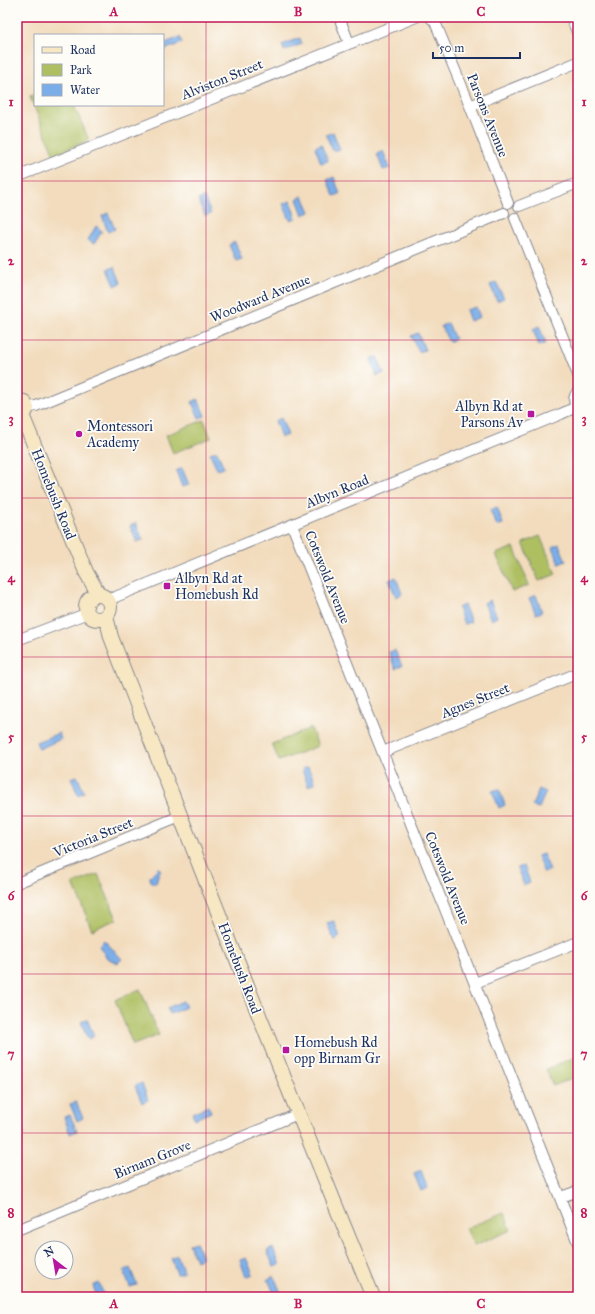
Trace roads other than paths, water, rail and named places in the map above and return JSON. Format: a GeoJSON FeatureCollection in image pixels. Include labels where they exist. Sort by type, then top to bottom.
{"type":"FeatureCollection","features":[{"type":"Feature","properties":{"kind":"main road","name":"Homebush Road"},"geometry":{"type":"LineString","coordinates":[[21,410],[86,572],[99,597],[110,608],[98,616]]}},
{"type":"Feature","properties":{"kind":"main road","name":"Homebush Road"},"geometry":{"type":"LineString","coordinates":[[99,597],[88,601],[86,606],[98,616],[111,637],[298,1114],[373,1297]]}},
{"type":"Feature","properties":{"kind":"street"},"geometry":{"type":"LineString","coordinates":[[339,17],[350,43]]}},
{"type":"Feature","properties":{"kind":"street","name":"Alviston Street"},"geometry":{"type":"LineString","coordinates":[[17,177],[416,17]]}},
{"type":"Feature","properties":{"kind":"street","name":"Parsons Avenue"},"geometry":{"type":"LineString","coordinates":[[430,17],[435,22],[508,203]]}},
{"type":"Feature","properties":{"kind":"street"},"geometry":{"type":"LineString","coordinates":[[571,17],[578,34]]}},
{"type":"Feature","properties":{"kind":"street"},"geometry":{"type":"LineString","coordinates":[[470,106],[578,62]]}},
{"type":"Feature","properties":{"kind":"street"},"geometry":{"type":"LineString","coordinates":[[519,206],[578,183]]}},
{"type":"Feature","properties":{"kind":"street"},"geometry":{"type":"LineString","coordinates":[[508,203],[515,203],[519,206],[520,212],[515,218],[509,219],[504,213],[503,208],[508,203]]}},
{"type":"Feature","properties":{"kind":"street","name":"Woodward Avenue"},"geometry":{"type":"LineString","coordinates":[[21,410],[31,408],[504,213]]}},
{"type":"Feature","properties":{"kind":"street"},"geometry":{"type":"LineString","coordinates":[[515,218],[578,375]]}},
{"type":"Feature","properties":{"kind":"street"},"geometry":{"type":"LineString","coordinates":[[577,408],[574,399],[578,391]]}},
{"type":"Feature","properties":{"kind":"street","name":"Albyn Road"},"geometry":{"type":"LineString","coordinates":[[99,597],[292,525],[577,408]]}},
{"type":"Feature","properties":{"kind":"street","name":"Cotswold Avenue"},"geometry":{"type":"LineString","coordinates":[[292,525],[561,1197],[578,1243]]}},
{"type":"Feature","properties":{"kind":"street"},"geometry":{"type":"LineString","coordinates":[[17,640],[98,616]]}},
{"type":"Feature","properties":{"kind":"street","name":"Agnes Street"},"geometry":{"type":"LineString","coordinates":[[383,752],[578,673]]}},
{"type":"Feature","properties":{"kind":"street","name":"Victoria Street"},"geometry":{"type":"LineString","coordinates":[[17,883],[180,816]]}},
{"type":"Feature","properties":{"kind":"street"},"geometry":{"type":"LineString","coordinates":[[475,983],[578,942]]}},
{"type":"Feature","properties":{"kind":"street","name":"Birnam Grove"},"geometry":{"type":"LineString","coordinates":[[17,1230],[298,1114]]}},
{"type":"Feature","properties":{"kind":"street"},"geometry":{"type":"LineString","coordinates":[[561,1197],[578,1191]]}},
{"type":"Feature","properties":{"kind":"water"},"geometry":{"type":"Polygon","coordinates":[[[180,37],[182,43],[164,50],[164,44],[180,37]]]}},
{"type":"Feature","properties":{"kind":"water"},"geometry":{"type":"Polygon","coordinates":[[[300,38],[302,44],[284,51],[282,45],[300,38]]]}},
{"type":"Feature","properties":{"kind":"water"},"geometry":{"type":"Polygon","coordinates":[[[333,132],[340,149],[333,151],[326,135],[333,132]]]}},
{"type":"Feature","properties":{"kind":"water"},"geometry":{"type":"Polygon","coordinates":[[[321,144],[328,161],[321,163],[315,147],[321,144]]]}},
{"type":"Feature","properties":{"kind":"water"},"geometry":{"type":"Polygon","coordinates":[[[383,151],[390,168],[383,170],[377,154],[383,151]]]}},
{"type":"Feature","properties":{"kind":"water"},"geometry":{"type":"Polygon","coordinates":[[[334,177],[340,194],[334,196],[327,180],[334,177]]]}},
{"type":"Feature","properties":{"kind":"water"},"geometry":{"type":"Polygon","coordinates":[[[303,196],[310,212],[303,215],[297,199],[303,196]]]}},
{"type":"Feature","properties":{"kind":"water"},"geometry":{"type":"Polygon","coordinates":[[[204,197],[211,214],[205,216],[198,200],[204,197]]]}},
{"type":"Feature","properties":{"kind":"water"},"geometry":{"type":"Polygon","coordinates":[[[290,201],[296,218],[290,220],[283,204],[290,201]]]}},
{"type":"Feature","properties":{"kind":"water"},"geometry":{"type":"Polygon","coordinates":[[[108,213],[115,229],[108,232],[102,216],[108,213]]]}},
{"type":"Feature","properties":{"kind":"water"},"geometry":{"type":"Polygon","coordinates":[[[96,226],[102,231],[94,244],[88,240],[96,226]]]}},
{"type":"Feature","properties":{"kind":"water"},"geometry":{"type":"Polygon","coordinates":[[[235,242],[242,259],[236,261],[229,245],[235,242]]]}},
{"type":"Feature","properties":{"kind":"water"},"geometry":{"type":"Polygon","coordinates":[[[115,267],[121,283],[115,286],[108,269],[115,267]]]}},
{"type":"Feature","properties":{"kind":"water"},"geometry":{"type":"Polygon","coordinates":[[[496,282],[504,298],[497,301],[490,285],[496,282]]]}},
{"type":"Feature","properties":{"kind":"water"},"geometry":{"type":"Polygon","coordinates":[[[476,307],[480,317],[470,321],[466,310],[476,307]]]}},
{"type":"Feature","properties":{"kind":"water"},"geometry":{"type":"Polygon","coordinates":[[[448,323],[455,339],[449,342],[441,326],[448,323]]]}},
{"type":"Feature","properties":{"kind":"water"},"geometry":{"type":"Polygon","coordinates":[[[539,326],[546,343],[539,346],[533,329],[539,326]]]}},
{"type":"Feature","properties":{"kind":"water"},"geometry":{"type":"Polygon","coordinates":[[[418,333],[425,350],[419,352],[411,336],[418,333]]]}},
{"type":"Feature","properties":{"kind":"water"},"geometry":{"type":"Polygon","coordinates":[[[377,357],[384,373],[377,376],[371,359],[377,357]]]}},
{"type":"Feature","properties":{"kind":"water"},"geometry":{"type":"Polygon","coordinates":[[[198,399],[205,416],[199,418],[192,402],[198,399]]]}},
{"type":"Feature","properties":{"kind":"water"},"geometry":{"type":"Polygon","coordinates":[[[281,418],[288,435],[281,437],[275,421],[281,418]]]}},
{"type":"Feature","properties":{"kind":"water"},"geometry":{"type":"Polygon","coordinates":[[[217,451],[224,468],[217,470],[210,453],[217,451]]]}},
{"type":"Feature","properties":{"kind":"water"},"geometry":{"type":"Polygon","coordinates":[[[182,468],[189,485],[182,487],[176,471],[182,468]]]}},
{"type":"Feature","properties":{"kind":"water"},"geometry":{"type":"Polygon","coordinates":[[[497,507],[503,524],[497,526],[490,510],[497,507]]]}},
{"type":"Feature","properties":{"kind":"water"},"geometry":{"type":"Polygon","coordinates":[[[136,523],[143,540],[137,542],[130,526],[136,523]]]}},
{"type":"Feature","properties":{"kind":"water"},"geometry":{"type":"Polygon","coordinates":[[[559,544],[566,561],[559,564],[553,547],[559,544]]]}},
{"type":"Feature","properties":{"kind":"water"},"geometry":{"type":"Polygon","coordinates":[[[396,577],[402,594],[396,597],[389,580],[396,577]]]}},
{"type":"Feature","properties":{"kind":"water"},"geometry":{"type":"Polygon","coordinates":[[[536,595],[542,612],[536,614],[529,598],[536,595]]]}},
{"type":"Feature","properties":{"kind":"water"},"geometry":{"type":"Polygon","coordinates":[[[490,600],[497,617],[491,620],[484,603],[490,600]]]}},
{"type":"Feature","properties":{"kind":"water"},"geometry":{"type":"Polygon","coordinates":[[[464,605],[471,622],[464,624],[458,608],[464,605]]]}},
{"type":"Feature","properties":{"kind":"water"},"geometry":{"type":"Polygon","coordinates":[[[395,650],[402,666],[395,669],[389,652],[395,650]]]}},
{"type":"Feature","properties":{"kind":"water"},"geometry":{"type":"Polygon","coordinates":[[[59,733],[61,739],[39,749],[36,742],[59,733]]]}},
{"type":"Feature","properties":{"kind":"water"},"geometry":{"type":"Polygon","coordinates":[[[308,767],[315,783],[308,786],[302,769],[308,767]]]}},
{"type":"Feature","properties":{"kind":"water"},"geometry":{"type":"Polygon","coordinates":[[[77,776],[84,792],[78,795],[71,778],[77,776]]]}},
{"type":"Feature","properties":{"kind":"water"},"geometry":{"type":"Polygon","coordinates":[[[499,789],[505,805],[499,808],[492,791],[499,789]]]}},
{"type":"Feature","properties":{"kind":"water"},"geometry":{"type":"Polygon","coordinates":[[[539,789],[546,792],[539,808],[532,806],[539,789]]]}},
{"type":"Feature","properties":{"kind":"water"},"geometry":{"type":"Polygon","coordinates":[[[543,854],[550,870],[544,873],[537,856],[543,854]]]}},
{"type":"Feature","properties":{"kind":"water"},"geometry":{"type":"Polygon","coordinates":[[[524,866],[530,882],[524,885],[517,868],[524,866]]]}},
{"type":"Feature","properties":{"kind":"water"},"geometry":{"type":"Polygon","coordinates":[[[158,868],[161,870],[156,883],[152,883],[150,876],[158,868]]]}},
{"type":"Feature","properties":{"kind":"water"},"geometry":{"type":"Polygon","coordinates":[[[334,921],[340,937],[334,940],[327,923],[334,921]]]}},
{"type":"Feature","properties":{"kind":"water"},"geometry":{"type":"Polygon","coordinates":[[[104,940],[122,959],[118,963],[107,958],[99,946],[104,940]]]}},
{"type":"Feature","properties":{"kind":"water"},"geometry":{"type":"Polygon","coordinates":[[[183,1001],[186,1007],[170,1014],[167,1008],[183,1001]]]}},
{"type":"Feature","properties":{"kind":"water"},"geometry":{"type":"Polygon","coordinates":[[[87,1019],[94,1036],[88,1039],[81,1022],[87,1019]]]}},
{"type":"Feature","properties":{"kind":"water"},"geometry":{"type":"Polygon","coordinates":[[[142,1083],[148,1100],[142,1103],[135,1086],[142,1083]]]}},
{"type":"Feature","properties":{"kind":"water"},"geometry":{"type":"Polygon","coordinates":[[[76,1102],[83,1118],[77,1121],[70,1104],[76,1102]]]}},
{"type":"Feature","properties":{"kind":"water"},"geometry":{"type":"Polygon","coordinates":[[[208,1106],[211,1112],[195,1119],[192,1113],[208,1106]]]}},
{"type":"Feature","properties":{"kind":"water"},"geometry":{"type":"Polygon","coordinates":[[[70,1115],[77,1131],[70,1134],[64,1117],[70,1115]]]}},
{"type":"Feature","properties":{"kind":"water"},"geometry":{"type":"Polygon","coordinates":[[[17,1118],[24,1134],[18,1137],[17,1135],[17,1118]]]}},
{"type":"Feature","properties":{"kind":"water"},"geometry":{"type":"Polygon","coordinates":[[[421,1171],[427,1188],[421,1191],[414,1174],[421,1171]]]}},
{"type":"Feature","properties":{"kind":"water"},"geometry":{"type":"Polygon","coordinates":[[[196,1242],[202,1258],[196,1261],[189,1244],[196,1242]]]}},
{"type":"Feature","properties":{"kind":"water"},"geometry":{"type":"Polygon","coordinates":[[[273,1248],[280,1265],[274,1267],[267,1251],[273,1248]]]}},
{"type":"Feature","properties":{"kind":"water"},"geometry":{"type":"Polygon","coordinates":[[[177,1255],[184,1272],[177,1274],[171,1258],[177,1255]]]}},
{"type":"Feature","properties":{"kind":"water"},"geometry":{"type":"Polygon","coordinates":[[[246,1258],[253,1274],[246,1277],[240,1260],[246,1258]]]}},
{"type":"Feature","properties":{"kind":"water"},"geometry":{"type":"Polygon","coordinates":[[[130,1268],[137,1285],[130,1287],[124,1271],[130,1268]]]}},
{"type":"Feature","properties":{"kind":"water"},"geometry":{"type":"Polygon","coordinates":[[[274,1276],[281,1293],[275,1296],[268,1279],[274,1276]]]}},
{"type":"Feature","properties":{"kind":"water"},"geometry":{"type":"Polygon","coordinates":[[[99,1283],[105,1297],[97,1297],[93,1286],[99,1283]]]}},
{"type":"Feature","properties":{"kind":"place","name":"Albyn Rd at Parsons Av"},"geometry":{"type":"Point","coordinates":[531,414]}},
{"type":"Feature","properties":{"kind":"place","name":"Montessori Academy"},"geometry":{"type":"Point","coordinates":[79,434]}},
{"type":"Feature","properties":{"kind":"place","name":"Albyn Rd at Homebush Rd"},"geometry":{"type":"Point","coordinates":[167,586]}},
{"type":"Feature","properties":{"kind":"place","name":"Homebush Rd opp Birnam Gr"},"geometry":{"type":"Point","coordinates":[286,1050]}}]}
